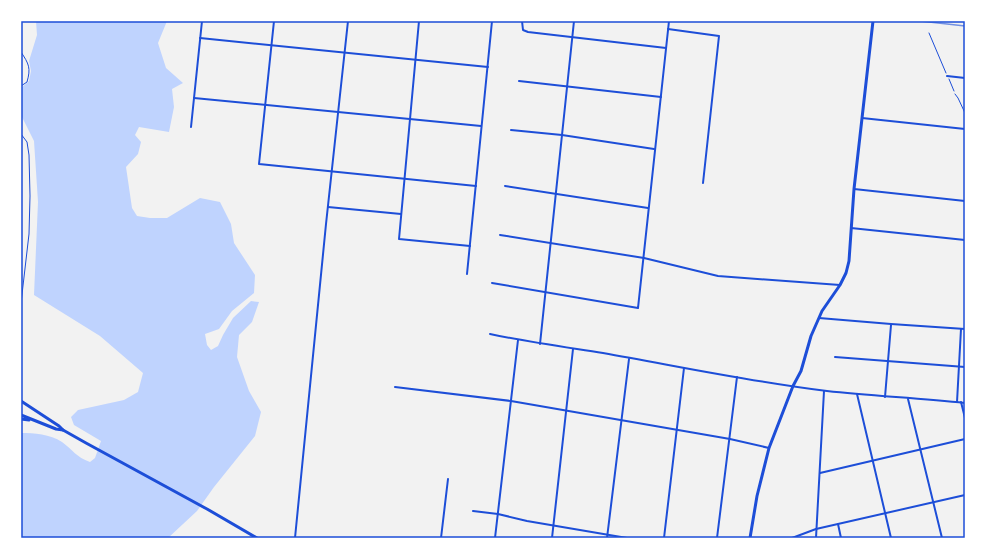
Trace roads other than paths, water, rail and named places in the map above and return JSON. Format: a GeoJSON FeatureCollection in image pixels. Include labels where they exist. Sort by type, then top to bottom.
{"type":"FeatureCollection","features":[{"type":"Feature","properties":{"kind":"main road"},"geometry":{"type":"LineString","coordinates":[[750,538],[757,496],[769,448],[793,386],[801,371],[811,336],[819,318],[840,285],[846,273],[849,261],[854,189],[873,21]]}},
{"type":"Feature","properties":{"kind":"main road"},"geometry":{"type":"LineString","coordinates":[[21,402],[59,426],[62,430]]}},
{"type":"Feature","properties":{"kind":"main road"},"geometry":{"type":"LineString","coordinates":[[21,415],[62,430],[86,442],[257,538]]}},
{"type":"Feature","properties":{"kind":"main road"},"geometry":{"type":"LineString","coordinates":[[21,419],[34,421]]}},
{"type":"Feature","properties":{"kind":"street"},"geometry":{"type":"LineString","coordinates":[[192,127],[202,21]]}},
{"type":"Feature","properties":{"kind":"street"},"geometry":{"type":"LineString","coordinates":[[274,21],[259,164],[404,180],[476,186]]}},
{"type":"Feature","properties":{"kind":"street"},"geometry":{"type":"LineString","coordinates":[[295,538],[348,21]]}},
{"type":"Feature","properties":{"kind":"street"},"geometry":{"type":"LineString","coordinates":[[419,21],[399,239],[470,246]]}},
{"type":"Feature","properties":{"kind":"street"},"geometry":{"type":"LineString","coordinates":[[467,274],[492,21]]}},
{"type":"Feature","properties":{"kind":"street"},"geometry":{"type":"LineString","coordinates":[[540,344],[574,21]]}},
{"type":"Feature","properties":{"kind":"street"},"geometry":{"type":"LineString","coordinates":[[492,283],[638,308],[669,21]]}},
{"type":"Feature","properties":{"kind":"street"},"geometry":{"type":"LineString","coordinates":[[522,22],[523,30],[525,32],[666,48]]}},
{"type":"Feature","properties":{"kind":"street"},"geometry":{"type":"LineString","coordinates":[[668,29],[719,36],[703,183]]}},
{"type":"Feature","properties":{"kind":"street"},"geometry":{"type":"LineString","coordinates":[[200,38],[488,67]]}},
{"type":"Feature","properties":{"kind":"street"},"geometry":{"type":"LineString","coordinates":[[947,76],[965,78]]}},
{"type":"Feature","properties":{"kind":"street"},"geometry":{"type":"LineString","coordinates":[[519,81],[660,97]]}},
{"type":"Feature","properties":{"kind":"street"},"geometry":{"type":"LineString","coordinates":[[194,98],[482,126]]}},
{"type":"Feature","properties":{"kind":"street"},"geometry":{"type":"LineString","coordinates":[[862,118],[965,129]]}},
{"type":"Feature","properties":{"kind":"street"},"geometry":{"type":"LineString","coordinates":[[511,130],[562,135],[654,149]]}},
{"type":"Feature","properties":{"kind":"street"},"geometry":{"type":"LineString","coordinates":[[505,186],[648,208]]}},
{"type":"Feature","properties":{"kind":"street"},"geometry":{"type":"LineString","coordinates":[[854,189],[965,201]]}},
{"type":"Feature","properties":{"kind":"street"},"geometry":{"type":"LineString","coordinates":[[328,206],[401,214]]}},
{"type":"Feature","properties":{"kind":"street"},"geometry":{"type":"LineString","coordinates":[[851,228],[965,240]]}},
{"type":"Feature","properties":{"kind":"street"},"geometry":{"type":"LineString","coordinates":[[500,235],[644,258],[718,276],[840,285]]}},
{"type":"Feature","properties":{"kind":"street"},"geometry":{"type":"LineString","coordinates":[[819,318],[965,329]]}},
{"type":"Feature","properties":{"kind":"street"},"geometry":{"type":"LineString","coordinates":[[885,397],[891,324]]}},
{"type":"Feature","properties":{"kind":"street"},"geometry":{"type":"LineString","coordinates":[[957,402],[961,329]]}},
{"type":"Feature","properties":{"kind":"street"},"geometry":{"type":"LineString","coordinates":[[490,334],[540,344],[824,391],[965,403]]}},
{"type":"Feature","properties":{"kind":"street"},"geometry":{"type":"LineString","coordinates":[[495,538],[518,340]]}},
{"type":"Feature","properties":{"kind":"street"},"geometry":{"type":"LineString","coordinates":[[552,538],[573,349]]}},
{"type":"Feature","properties":{"kind":"street"},"geometry":{"type":"LineString","coordinates":[[835,357],[965,367]]}},
{"type":"Feature","properties":{"kind":"street"},"geometry":{"type":"LineString","coordinates":[[607,538],[629,358]]}},
{"type":"Feature","properties":{"kind":"street"},"geometry":{"type":"LineString","coordinates":[[664,538],[684,368]]}},
{"type":"Feature","properties":{"kind":"street"},"geometry":{"type":"LineString","coordinates":[[717,538],[737,377]]}},
{"type":"Feature","properties":{"kind":"street"},"geometry":{"type":"LineString","coordinates":[[395,387],[511,401],[730,439],[769,448]]}},
{"type":"Feature","properties":{"kind":"street"},"geometry":{"type":"LineString","coordinates":[[816,538],[824,391]]}},
{"type":"Feature","properties":{"kind":"street"},"geometry":{"type":"LineString","coordinates":[[857,394],[891,538]]}},
{"type":"Feature","properties":{"kind":"street"},"geometry":{"type":"LineString","coordinates":[[908,399],[942,538]]}},
{"type":"Feature","properties":{"kind":"street"},"geometry":{"type":"LineString","coordinates":[[961,402],[965,418]]}},
{"type":"Feature","properties":{"kind":"street"},"geometry":{"type":"LineString","coordinates":[[820,473],[965,439]]}},
{"type":"Feature","properties":{"kind":"street"},"geometry":{"type":"LineString","coordinates":[[441,538],[448,478]]}},
{"type":"Feature","properties":{"kind":"street"},"geometry":{"type":"LineString","coordinates":[[792,538],[816,529],[965,495]]}},
{"type":"Feature","properties":{"kind":"street"},"geometry":{"type":"LineString","coordinates":[[473,511],[498,514],[627,538]]}},
{"type":"Feature","properties":{"kind":"street"},"geometry":{"type":"LineString","coordinates":[[838,524],[841,538]]}},
{"type":"Feature","properties":{"kind":"lane"},"geometry":{"type":"LineString","coordinates":[[955,94],[965,113]]}},
{"type":"Feature","properties":{"kind":"water"},"geometry":{"type":"Polygon","coordinates":[[[36,21],[167,21],[158,43],[166,68],[183,83],[172,89],[174,107],[169,132],[139,127],[135,135],[141,142],[138,154],[126,167],[132,208],[137,216],[167,218],[200,198],[220,202],[231,224],[234,243],[255,275],[254,293],[232,311],[219,329],[205,334],[207,345],[211,350],[218,346],[233,318],[251,301],[259,302],[252,322],[239,335],[237,357],[249,391],[261,412],[255,436],[214,487],[197,511],[168,538],[21,538],[21,433],[37,434],[57,439],[81,458],[90,462],[95,458],[101,441],[74,425],[71,417],[78,410],[124,400],[138,392],[143,373],[100,336],[34,295],[38,202],[34,141],[21,115],[21,88],[29,81],[31,71],[29,61],[37,35],[36,21]]]}},
{"type":"Feature","properties":{"kind":"railway"},"geometry":{"type":"LineString","coordinates":[[920,21],[965,26]]}}]}
